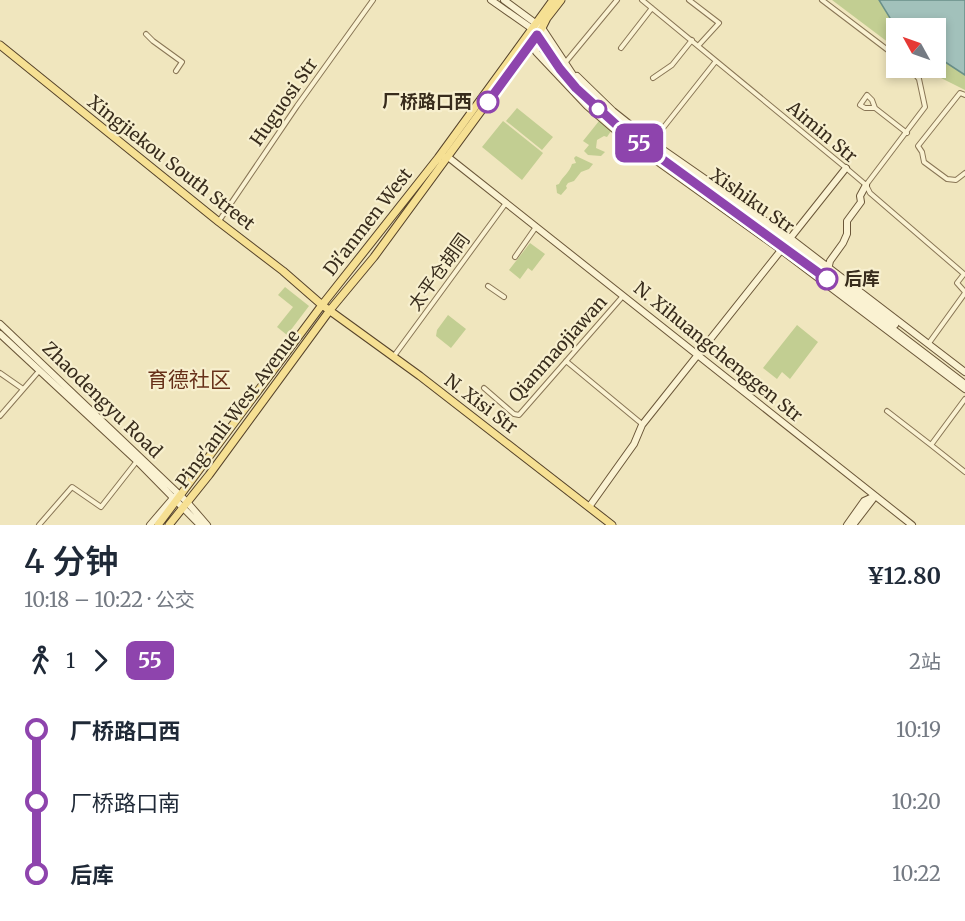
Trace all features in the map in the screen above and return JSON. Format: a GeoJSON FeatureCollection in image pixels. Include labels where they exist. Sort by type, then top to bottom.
{"type":"FeatureCollection","features":[{"type":"Feature","properties":{"kind":"main road","name":"Di'anmen West"},"geometry":{"type":"LineString","coordinates":[[322,305],[438,158],[552,0]]}},
{"type":"Feature","properties":{"kind":"main road"},"geometry":{"type":"LineString","coordinates":[[448,157],[561,0]]}},
{"type":"Feature","properties":{"kind":"main road","name":"Xingjiekou South Street"},"geometry":{"type":"LineString","coordinates":[[0,45],[330,310]]}},
{"type":"Feature","properties":{"kind":"main road","name":"Ping'anli West Avenue"},"geometry":{"type":"LineString","coordinates":[[169,525],[448,157]]}},
{"type":"Feature","properties":{"kind":"main road","name":"Ping'anli West Avenue"},"geometry":{"type":"LineString","coordinates":[[158,525],[322,305]]}},
{"type":"Feature","properties":{"kind":"main road","name":"N. Xisi Str"},"geometry":{"type":"LineString","coordinates":[[330,310],[612,525]]}},
{"type":"Feature","properties":{"kind":"street","name":"Huguosi Str"},"geometry":{"type":"LineString","coordinates":[[219,222],[285,122],[373,0]]}},
{"type":"Feature","properties":{"kind":"street"},"geometry":{"type":"LineString","coordinates":[[491,0],[533,25]]}},
{"type":"Feature","properties":{"kind":"street"},"geometry":{"type":"LineString","coordinates":[[504,0],[533,25],[537,35],[536,52],[604,122],[646,155],[828,271],[929,343],[965,372]]}},
{"type":"Feature","properties":{"kind":"street"},"geometry":{"type":"LineString","coordinates":[[617,0],[564,64],[613,111],[965,384]]}},
{"type":"Feature","properties":{"kind":"street","name":"Aimin Str"},"geometry":{"type":"LineString","coordinates":[[642,0],[866,185],[870,193],[964,274],[957,283],[965,292],[929,343]]}},
{"type":"Feature","properties":{"kind":"street"},"geometry":{"type":"LineString","coordinates":[[689,0],[719,23],[698,46]]}},
{"type":"Feature","properties":{"kind":"street"},"geometry":{"type":"LineString","coordinates":[[822,0],[886,49]]}},
{"type":"Feature","properties":{"kind":"street"},"geometry":{"type":"LineString","coordinates":[[621,48],[652,8]]}},
{"type":"Feature","properties":{"kind":"street","name":"Xishiku Str"},"geometry":{"type":"LineString","coordinates":[[533,25],[542,28],[579,84],[625,127],[785,244]]}},
{"type":"Feature","properties":{"kind":"street"},"geometry":{"type":"LineString","coordinates":[[146,34],[182,62],[176,71]]}},
{"type":"Feature","properties":{"kind":"street"},"geometry":{"type":"LineString","coordinates":[[653,78],[672,65],[692,40]]}},
{"type":"Feature","properties":{"kind":"street"},"geometry":{"type":"LineString","coordinates":[[652,142],[716,61]]}},
{"type":"Feature","properties":{"kind":"street"},"geometry":{"type":"LineString","coordinates":[[828,271],[830,261],[847,234],[847,221],[861,202],[860,196],[866,185],[925,107],[918,78]]}},
{"type":"Feature","properties":{"kind":"street"},"geometry":{"type":"LineString","coordinates":[[965,95],[960,93],[918,146],[924,162],[947,179],[957,180],[965,173]]}},
{"type":"Feature","properties":{"kind":"street"},"geometry":{"type":"LineString","coordinates":[[874,108],[907,133]]}},
{"type":"Feature","properties":{"kind":"street"},"geometry":{"type":"LineString","coordinates":[[438,158],[448,157]]}},
{"type":"Feature","properties":{"kind":"street","name":"N. Xihuangchenggen Str"},"geometry":{"type":"LineString","coordinates":[[448,157],[912,525]]}},
{"type":"Feature","properties":{"kind":"street"},"geometry":{"type":"LineString","coordinates":[[589,507],[634,444],[642,425],[700,355],[846,168]]}},
{"type":"Feature","properties":{"kind":"street","name":"太平仓胡同"},"geometry":{"type":"LineString","coordinates":[[394,357],[506,203]]}},
{"type":"Feature","properties":{"kind":"street"},"geometry":{"type":"LineString","coordinates":[[515,257],[537,227]]}},
{"type":"Feature","properties":{"kind":"street"},"geometry":{"type":"LineString","coordinates":[[785,244],[965,389]]}},
{"type":"Feature","properties":{"kind":"street"},"geometry":{"type":"LineString","coordinates":[[828,271],[965,378]]}},
{"type":"Feature","properties":{"kind":"street"},"geometry":{"type":"LineString","coordinates":[[488,286],[504,297]]}},
{"type":"Feature","properties":{"kind":"street","name":"Qianmaojiawan"},"geometry":{"type":"LineString","coordinates":[[484,388],[514,414],[519,415],[624,295]]}},
{"type":"Feature","properties":{"kind":"street","name":"Zhaodengyu Road"},"geometry":{"type":"LineString","coordinates":[[0,324],[207,525]]}},
{"type":"Feature","properties":{"kind":"street"},"geometry":{"type":"LineString","coordinates":[[0,333],[177,498],[150,525]]}},
{"type":"Feature","properties":{"kind":"street"},"geometry":{"type":"LineString","coordinates":[[566,362],[642,425]]}},
{"type":"Feature","properties":{"kind":"street"},"geometry":{"type":"LineString","coordinates":[[0,416],[39,370]]}},
{"type":"Feature","properties":{"kind":"street"},"geometry":{"type":"LineString","coordinates":[[0,373],[23,389]]}},
{"type":"Feature","properties":{"kind":"street"},"geometry":{"type":"LineString","coordinates":[[932,445],[965,399]]}},
{"type":"Feature","properties":{"kind":"street"},"geometry":{"type":"LineString","coordinates":[[887,411],[965,472]]}},
{"type":"Feature","properties":{"kind":"street"},"geometry":{"type":"LineString","coordinates":[[39,525],[72,487],[101,507],[137,461]]}},
{"type":"Feature","properties":{"kind":"street"},"geometry":{"type":"LineString","coordinates":[[847,525],[864,501],[875,496]]}},
{"type":"Feature","properties":{"kind":"street"},"geometry":{"type":"LineString","coordinates":[[853,525],[875,496]]}},
{"type":"Feature","properties":{"kind":"street"},"geometry":{"type":"LineString","coordinates":[[185,505],[200,525]]}},
{"type":"Feature","properties":{"kind":"green space"},"geometry":{"type":"Polygon","coordinates":[[[832,0],[965,0],[965,90],[941,78],[946,78],[946,18],[886,18],[886,41],[832,0]]]}},
{"type":"Feature","properties":{"kind":"green space"},"geometry":{"type":"Polygon","coordinates":[[[517,108],[553,137],[542,150],[506,121],[517,108]]]}},
{"type":"Feature","properties":{"kind":"green space"},"geometry":{"type":"Polygon","coordinates":[[[503,121],[543,153],[522,180],[482,147],[503,121]]]}},
{"type":"Feature","properties":{"kind":"green space"},"geometry":{"type":"Polygon","coordinates":[[[599,121],[611,131],[607,137],[604,136],[597,140],[596,148],[605,152],[601,156],[588,155],[584,151],[589,145],[583,141],[599,121]]]}},
{"type":"Feature","properties":{"kind":"green space"},"geometry":{"type":"Polygon","coordinates":[[[576,156],[593,164],[589,169],[581,172],[574,181],[568,183],[561,195],[557,193],[556,185],[570,170],[572,164],[576,163],[574,158],[576,156]]]}},
{"type":"Feature","properties":{"kind":"green space"},"geometry":{"type":"Polygon","coordinates":[[[530,243],[545,254],[532,271],[528,268],[520,279],[509,270],[530,243]]]}},
{"type":"Feature","properties":{"kind":"green space"},"geometry":{"type":"Polygon","coordinates":[[[285,287],[309,306],[287,335],[277,327],[293,307],[278,295],[285,287]]]}},
{"type":"Feature","properties":{"kind":"green space"},"geometry":{"type":"Polygon","coordinates":[[[448,315],[466,329],[451,348],[436,336],[437,330],[448,315]]]}},
{"type":"Feature","properties":{"kind":"green space"},"geometry":{"type":"Polygon","coordinates":[[[797,325],[818,342],[790,379],[782,372],[777,379],[763,368],[797,325]]]}},
{"type":"Feature","properties":{"kind":"water"},"geometry":{"type":"Polygon","coordinates":[[[879,0],[965,0],[965,75],[946,63],[946,18],[890,18],[879,0]]]}},
{"type":"Feature","properties":{"kind":"bus line","name":"55"},"geometry":{"type":"LineString","coordinates":[[488,102],[537,35],[576,88],[622,130],[649,152],[784,246],[827,279]]}},
{"type":"Feature","properties":{"kind":"place","name":"厂桥路口西"},"geometry":{"type":"Point","coordinates":[488,102]}},
{"type":"Feature","properties":{"kind":"place","name":"后库"},"geometry":{"type":"Point","coordinates":[827,279]}},
{"type":"Feature","properties":{"kind":"district","name":"育德社区"},"geometry":{"type":"Point","coordinates":[189,380]}}]}
